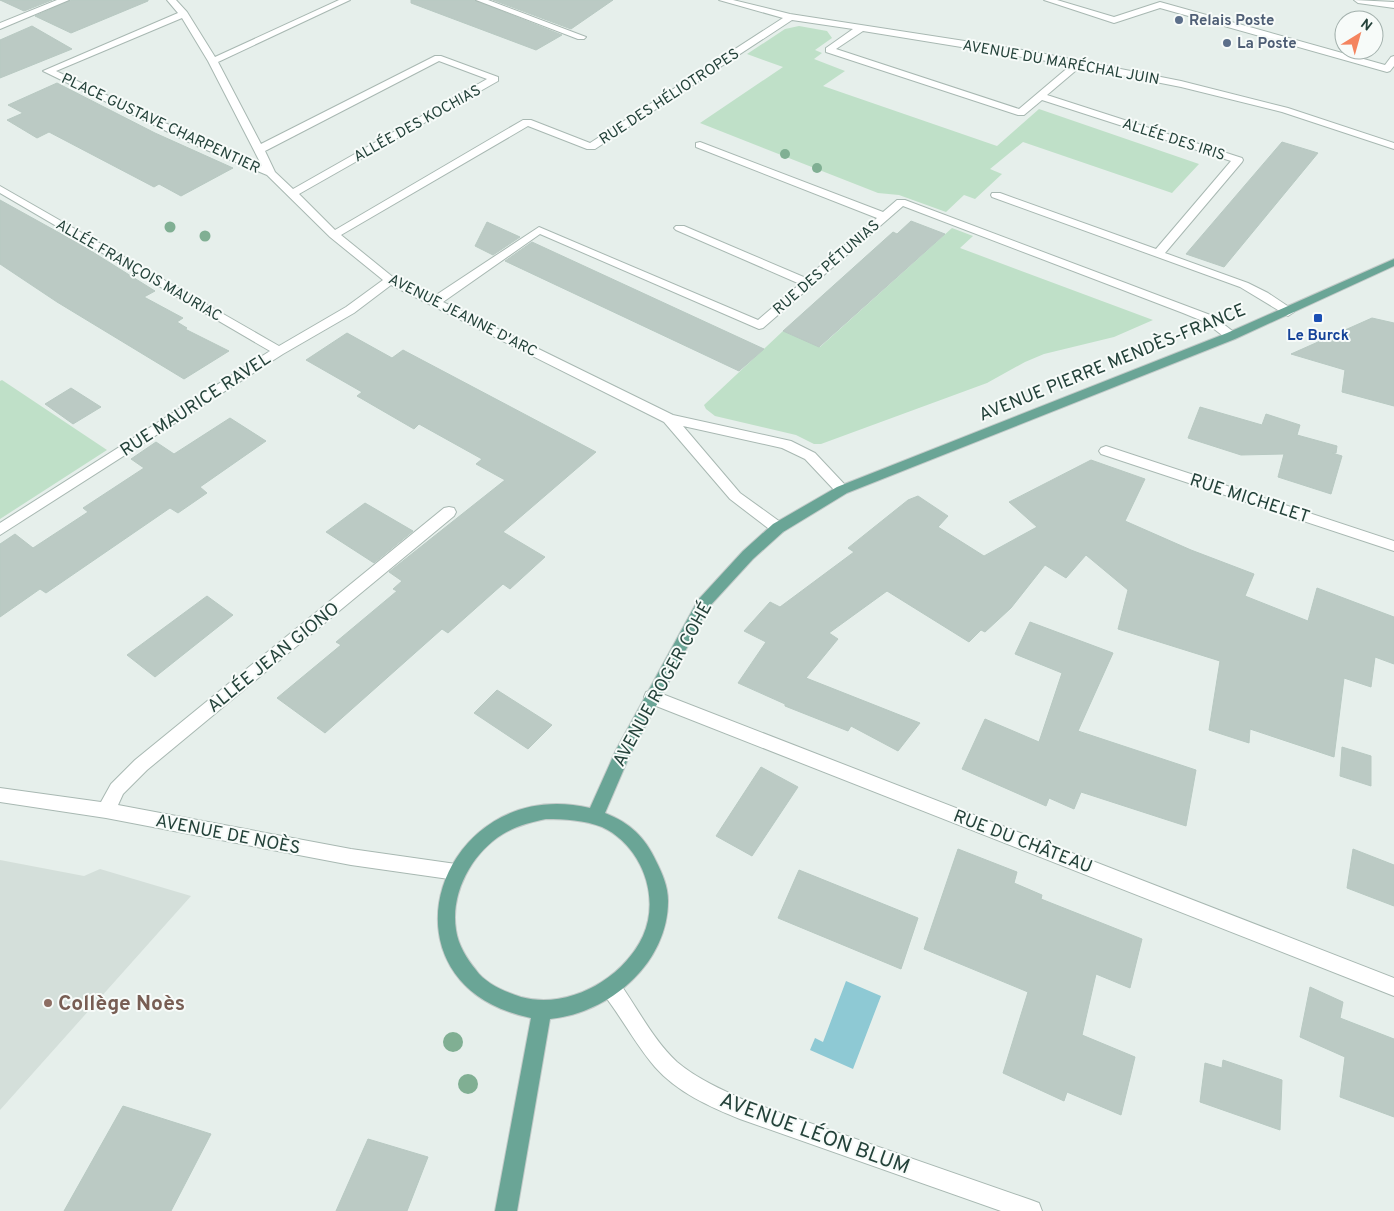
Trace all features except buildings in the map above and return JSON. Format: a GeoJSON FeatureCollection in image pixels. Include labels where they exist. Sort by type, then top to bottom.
{"type":"FeatureCollection","features":[{"type":"Feature","properties":{"kind":"main road","name":"AVENUE PIERRE MENDÈS-FRANCE"},"geometry":{"type":"LineString","coordinates":[[842,490],[1231,336],[1288,312],[1394,262]]}},
{"type":"Feature","properties":{"kind":"main road","name":"AVENUE ROGER COHÉ"},"geometry":{"type":"LineString","coordinates":[[595,817],[622,755],[703,604],[748,555],[778,528],[842,490]]}},
{"type":"Feature","properties":{"kind":"main road"},"geometry":{"type":"LineString","coordinates":[[546,811],[572,811],[595,817],[619,828],[637,843],[654,870],[660,900],[654,933],[638,963],[611,988],[579,1003],[542,1010],[506,1002],[474,983],[454,956],[446,928],[447,900],[456,872],[473,849],[494,830],[521,817],[546,811]]}},
{"type":"Feature","properties":{"kind":"main road"},"geometry":{"type":"LineString","coordinates":[[506,1211],[542,1010]]}},
{"type":"Feature","properties":{"kind":"street"},"geometry":{"type":"LineString","coordinates":[[0,26],[65,0]]}},
{"type":"Feature","properties":{"kind":"street","name":"AVENUE JEANNE D'ARC"},"geometry":{"type":"LineString","coordinates":[[171,0],[184,14],[214,61],[271,173],[334,235],[390,280],[669,419],[786,444],[810,456],[842,490]]}},
{"type":"Feature","properties":{"kind":"street"},"geometry":{"type":"LineString","coordinates":[[214,61],[346,0]]}},
{"type":"Feature","properties":{"kind":"street"},"geometry":{"type":"LineString","coordinates":[[480,0],[581,37]]}},
{"type":"Feature","properties":{"kind":"street","name":"AVENUE DU MARÉCHAL JUIN"},"geometry":{"type":"LineString","coordinates":[[723,0],[790,17],[1079,63],[1180,84],[1285,110],[1394,146]]}},
{"type":"Feature","properties":{"kind":"street"},"geometry":{"type":"LineString","coordinates":[[1048,0],[1114,20],[1160,5],[1387,69],[1394,59]]}},
{"type":"Feature","properties":{"kind":"street"},"geometry":{"type":"LineString","coordinates":[[1358,0],[1394,5]]}},
{"type":"Feature","properties":{"kind":"street","name":"PLACE GUSTAVE CHARPENTIER"},"geometry":{"type":"LineString","coordinates":[[184,14],[48,70],[201,144],[271,173]]}},
{"type":"Feature","properties":{"kind":"street","name":"RUE DES HÉLIOTROPES"},"geometry":{"type":"LineString","coordinates":[[334,235],[527,122],[591,147],[790,17]]}},
{"type":"Feature","properties":{"kind":"street"},"geometry":{"type":"LineString","coordinates":[[861,28],[829,50],[1021,113],[1079,63]]}},
{"type":"Feature","properties":{"kind":"street","name":"ALLÉE DES KOCHIAS"},"geometry":{"type":"LineString","coordinates":[[258,150],[438,58],[495,79],[292,194]]}},
{"type":"Feature","properties":{"kind":"street","name":"ALLÉE DES IRIS"},"geometry":{"type":"LineString","coordinates":[[1040,96],[1238,160],[1158,254]]}},
{"type":"Feature","properties":{"kind":"street"},"geometry":{"type":"LineString","coordinates":[[700,145],[885,217]]}},
{"type":"Feature","properties":{"kind":"street","name":"ALLÉE FRANÇOIS MAURIAC"},"geometry":{"type":"LineString","coordinates":[[0,189],[279,350]]}},
{"type":"Feature","properties":{"kind":"street"},"geometry":{"type":"LineString","coordinates":[[996,195],[1244,285],[1264,295],[1288,312]]}},
{"type":"Feature","properties":{"kind":"street","name":"RUE DES PÉTUNIAS"},"geometry":{"type":"LineString","coordinates":[[434,302],[539,230],[759,326],[901,202],[1151,296],[1209,320],[1231,336]]}},
{"type":"Feature","properties":{"kind":"street"},"geometry":{"type":"LineString","coordinates":[[680,228],[808,283]]}},
{"type":"Feature","properties":{"kind":"street","name":"RUE MAURICE RAVEL"},"geometry":{"type":"LineString","coordinates":[[0,530],[279,350],[350,310],[390,280]]}},
{"type":"Feature","properties":{"kind":"street","name":"AVENUE JEANNE D'ARC"},"geometry":{"type":"LineString","coordinates":[[669,419],[735,496],[778,528]]}},
{"type":"Feature","properties":{"kind":"street","name":"RUE MICHELET"},"geometry":{"type":"LineString","coordinates":[[1106,450],[1394,546]]}},
{"type":"Feature","properties":{"kind":"street","name":"ALLÉE JEAN GIONO"},"geometry":{"type":"LineString","coordinates":[[106,810],[117,789],[141,765],[449,512]]}},
{"type":"Feature","properties":{"kind":"street","name":"RUE DU CHÂTEAU"},"geometry":{"type":"LineString","coordinates":[[652,697],[1394,986]]}},
{"type":"Feature","properties":{"kind":"street","name":"AVENUE DE NOÈS"},"geometry":{"type":"LineString","coordinates":[[0,795],[106,810],[351,857],[456,872]]}},
{"type":"Feature","properties":{"kind":"street","name":"AVENUE LÉON BLUM"},"geometry":{"type":"LineString","coordinates":[[611,988],[663,1061],[684,1079],[712,1095],[740,1109],[1031,1211]]}},
{"type":"Feature","properties":{"kind":"shaded area","name":"Collège Noès"},"geometry":{"type":"Polygon","coordinates":[[[0,860],[84,876],[100,869],[191,896],[0,1110],[0,860]]]}},
{"type":"Feature","properties":{"kind":"green space"},"geometry":{"type":"Polygon","coordinates":[[[799,26],[827,31],[832,38],[815,50],[822,53],[814,59],[845,71],[823,86],[997,146],[1039,109],[1199,164],[1172,193],[1023,142],[990,169],[1002,174],[975,199],[964,195],[946,212],[899,195],[878,193],[700,123],[783,67],[747,54],[785,29],[799,26]]]}},
{"type":"Feature","properties":{"kind":"green space"},"geometry":{"type":"Polygon","coordinates":[[[952,228],[973,236],[960,248],[1153,320],[1114,337],[1044,354],[987,383],[821,444],[814,444],[796,435],[715,416],[706,409],[704,405],[783,331],[820,347],[952,228]]]}},
{"type":"Feature","properties":{"kind":"green space"},"geometry":{"type":"Polygon","coordinates":[[[2,380],[107,450],[0,519],[0,381],[2,380]]]}},
{"type":"Feature","properties":{"kind":"water"},"geometry":{"type":"Polygon","coordinates":[[[846,981],[881,996],[853,1069],[810,1050],[815,1038],[823,1042],[846,981]]]}},
{"type":"Feature","properties":{"kind":"place","name":"Relais Poste"},"geometry":{"type":"Point","coordinates":[1179,20]}},
{"type":"Feature","properties":{"kind":"place","name":"La Poste"},"geometry":{"type":"Point","coordinates":[1227,43]}},
{"type":"Feature","properties":{"kind":"place","name":"Le Burck"},"geometry":{"type":"Point","coordinates":[1318,318]}},
{"type":"Feature","properties":{"kind":"place","name":"Collège Noès"},"geometry":{"type":"Point","coordinates":[48,1003]}}]}
